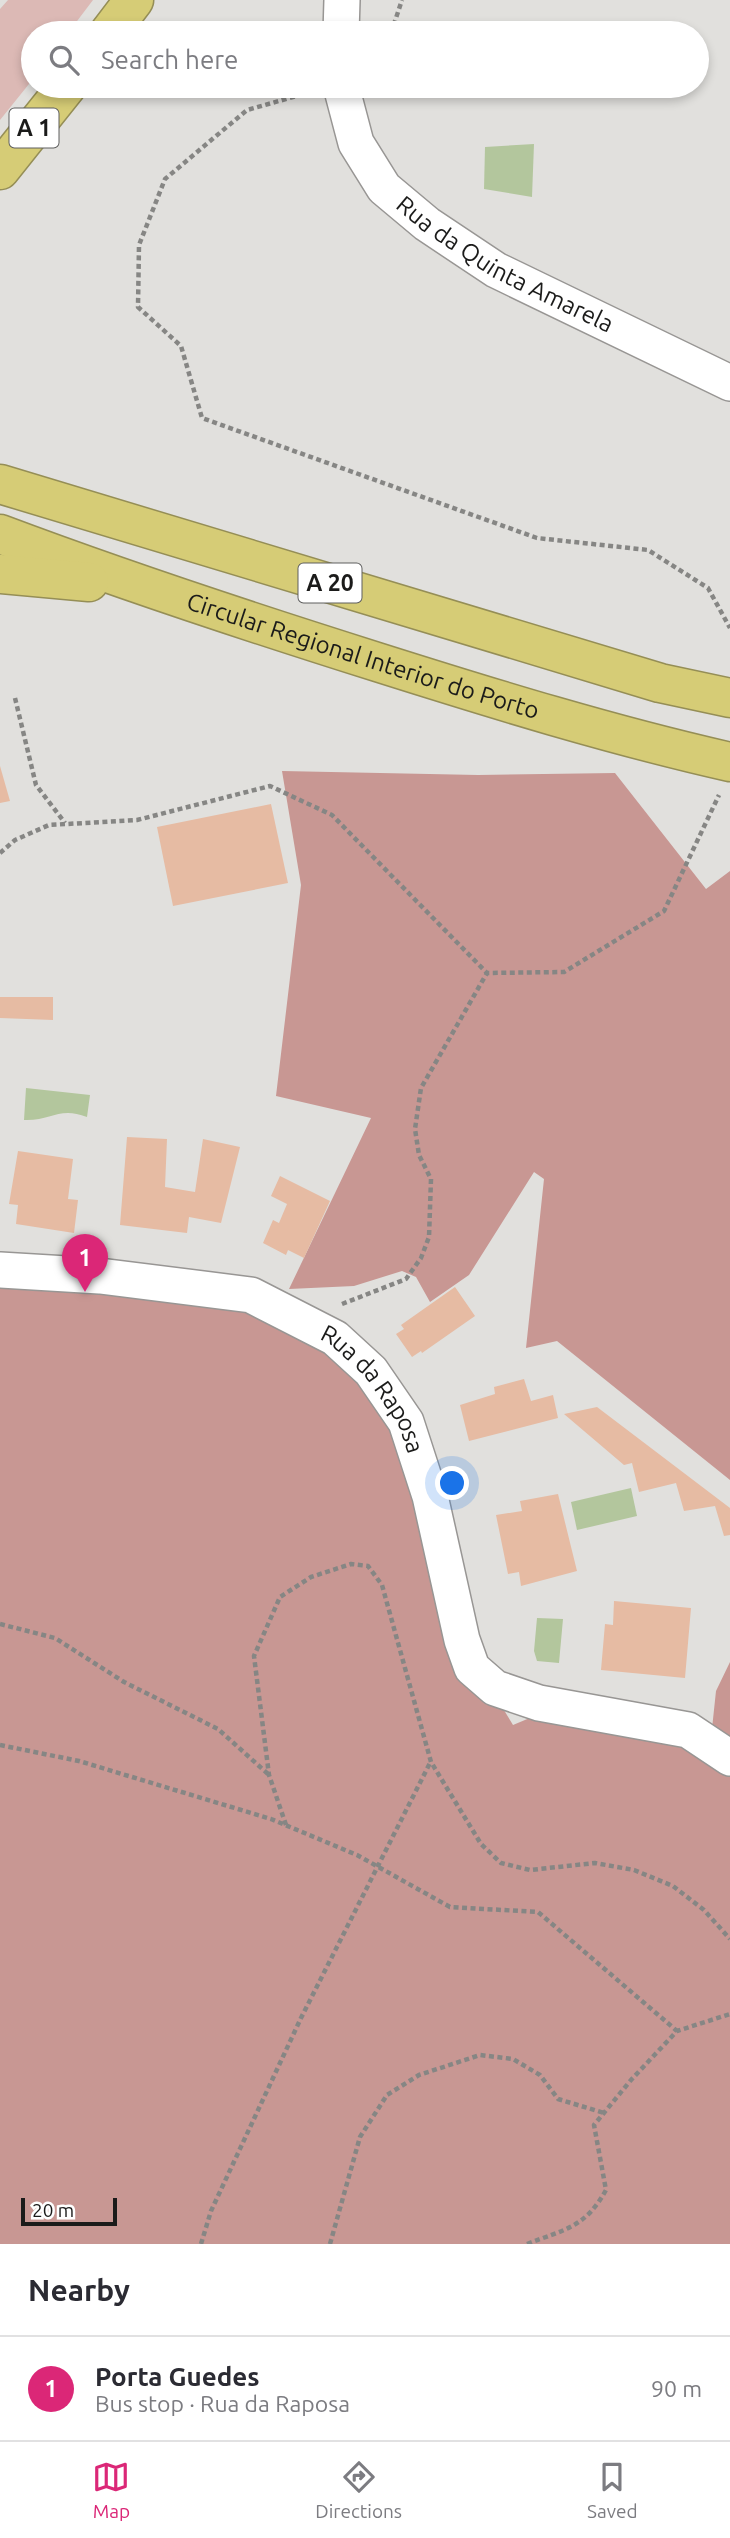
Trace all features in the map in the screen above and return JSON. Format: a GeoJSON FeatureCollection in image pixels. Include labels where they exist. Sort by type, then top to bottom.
{"type":"FeatureCollection","features":[{"type":"Feature","properties":{"kind":"highway"},"geometry":{"type":"LineString","coordinates":[[118,21],[134,0]]}},
{"type":"Feature","properties":{"kind":"highway","name":"A 1"},"geometry":{"type":"LineString","coordinates":[[0,170],[57,98]]}},
{"type":"Feature","properties":{"kind":"highway","name":"A 20"},"geometry":{"type":"LineString","coordinates":[[0,484],[660,683],[730,698]]}},
{"type":"Feature","properties":{"kind":"highway","name":"Circular Regional Interior do Porto"},"geometry":{"type":"LineString","coordinates":[[0,534],[139,587],[650,744],[727,772]]}},
{"type":"Feature","properties":{"kind":"highway"},"geometry":{"type":"LineString","coordinates":[[0,574],[139,587]]}},
{"type":"Feature","properties":{"kind":"street"},"geometry":{"type":"LineString","coordinates":[[341,21],[342,0]]}},
{"type":"Feature","properties":{"kind":"street","name":"Rua da Quinta Amarela"},"geometry":{"type":"LineString","coordinates":[[335,98],[356,143],[384,188],[427,224],[496,270],[730,383]]}},
{"type":"Feature","properties":{"kind":"street","name":"Rua da Raposa"},"geometry":{"type":"LineString","coordinates":[[0,1270],[100,1276],[251,1295],[290,1312],[335,1338],[371,1371],[406,1422],[430,1496],[462,1640],[472,1668],[495,1688],[540,1703],[688,1730],[730,1758]]}},
{"type":"Feature","properties":{"kind":"path"},"geometry":{"type":"LineString","coordinates":[[395,21],[402,0]]}},
{"type":"Feature","properties":{"kind":"path"},"geometry":{"type":"LineString","coordinates":[[292,98],[247,110],[165,179],[139,245],[138,307],[181,345],[202,418],[537,538],[648,550],[708,588],[730,628]]}},
{"type":"Feature","properties":{"kind":"path"},"geometry":{"type":"LineString","coordinates":[[15,698],[36,785],[65,823]]}},
{"type":"Feature","properties":{"kind":"path"},"geometry":{"type":"LineString","coordinates":[[0,853],[24,836],[50,825],[137,820],[270,786],[332,815],[487,973],[564,972],[664,911],[727,772]]}},
{"type":"Feature","properties":{"kind":"path"},"geometry":{"type":"LineString","coordinates":[[290,1312],[351,1302],[406,1279],[421,1258],[429,1237],[431,1179],[419,1155],[415,1129],[421,1088],[487,973]]}},
{"type":"Feature","properties":{"kind":"path"},"geometry":{"type":"LineString","coordinates":[[286,1825],[269,1774],[254,1656],[279,1597],[311,1577],[351,1563],[368,1566],[382,1585],[430,1762],[481,1844],[501,1863],[530,1870],[595,1863],[634,1870],[673,1886],[705,1910],[730,1939]]}},
{"type":"Feature","properties":{"kind":"path"},"geometry":{"type":"LineString","coordinates":[[0,1624],[55,1638],[124,1682],[218,1729],[269,1774]]}},
{"type":"Feature","properties":{"kind":"path"},"geometry":{"type":"LineString","coordinates":[[0,1745],[79,1761],[286,1825],[378,1867],[450,1906],[538,1912],[677,2031]]}},
{"type":"Feature","properties":{"kind":"path"},"geometry":{"type":"LineString","coordinates":[[201,2244],[211,2211],[300,2018],[430,1762]]}},
{"type":"Feature","properties":{"kind":"path"},"geometry":{"type":"LineString","coordinates":[[527,2244],[584,2221],[597,2206],[606,2190],[594,2125],[604,2113],[677,2031],[730,2014]]}},
{"type":"Feature","properties":{"kind":"path"},"geometry":{"type":"LineString","coordinates":[[330,2244],[360,2137],[387,2095],[419,2076],[480,2055],[513,2059],[540,2075],[558,2099],[604,2113]]}},
{"type":"Feature","properties":{"kind":"shaded area"},"geometry":{"type":"Polygon","coordinates":[[[8,0],[93,0],[77,21],[21,21],[21,94],[0,120],[0,9],[8,0]]]}},
{"type":"Feature","properties":{"kind":"shaded area"},"geometry":{"type":"Polygon","coordinates":[[[534,144],[532,197],[484,189],[485,147],[534,144]]]}},
{"type":"Feature","properties":{"kind":"shaded area"},"geometry":{"type":"Polygon","coordinates":[[[282,771],[478,775],[615,773],[706,889],[730,871],[730,1480],[557,1341],[526,1348],[544,1179],[534,1172],[469,1275],[430,1302],[416,1277],[402,1271],[354,1286],[289,1289],[371,1118],[276,1096],[301,885],[282,771]]]}},
{"type":"Feature","properties":{"kind":"shaded area"},"geometry":{"type":"Polygon","coordinates":[[[26,1088],[90,1095],[87,1117],[62,1113],[24,1120],[26,1088]]]}},
{"type":"Feature","properties":{"kind":"shaded area"},"geometry":{"type":"Polygon","coordinates":[[[0,1271],[261,1289],[424,1445],[452,1625],[513,1725],[544,1712],[711,1738],[716,1691],[730,1662],[730,2244],[0,2244],[0,1271]]]}},
{"type":"Feature","properties":{"kind":"shaded area"},"geometry":{"type":"Polygon","coordinates":[[[631,1488],[637,1516],[577,1530],[571,1502],[631,1488]]]}},
{"type":"Feature","properties":{"kind":"shaded area"},"geometry":{"type":"Polygon","coordinates":[[[537,1618],[563,1619],[559,1663],[537,1661],[534,1651],[537,1618]]]}},
{"type":"Feature","properties":{"kind":"building"},"geometry":{"type":"Polygon","coordinates":[[[0,766],[10,801],[0,803],[0,766]]]}},
{"type":"Feature","properties":{"kind":"building"},"geometry":{"type":"Polygon","coordinates":[[[271,804],[288,883],[173,906],[157,827],[271,804]]]}},
{"type":"Feature","properties":{"kind":"building"},"geometry":{"type":"Polygon","coordinates":[[[0,997],[53,997],[53,1020],[0,1018],[0,997]]]}},
{"type":"Feature","properties":{"kind":"building"},"geometry":{"type":"Polygon","coordinates":[[[127,1137],[167,1139],[165,1187],[195,1192],[203,1139],[240,1147],[221,1223],[189,1217],[187,1233],[120,1225],[127,1137]]]}},
{"type":"Feature","properties":{"kind":"building"},"geometry":{"type":"Polygon","coordinates":[[[18,1151],[73,1159],[68,1199],[78,1200],[74,1233],[16,1224],[18,1205],[9,1204],[18,1151]]]}},
{"type":"Feature","properties":{"kind":"building"},"geometry":{"type":"Polygon","coordinates":[[[280,1176],[330,1201],[304,1258],[288,1250],[286,1255],[263,1243],[273,1220],[279,1223],[287,1204],[271,1196],[280,1176]]]}},
{"type":"Feature","properties":{"kind":"building"},"geometry":{"type":"Polygon","coordinates":[[[455,1287],[475,1316],[422,1353],[421,1351],[412,1357],[396,1334],[404,1329],[401,1325],[455,1287]]]}},
{"type":"Feature","properties":{"kind":"building"},"geometry":{"type":"Polygon","coordinates":[[[524,1379],[531,1401],[553,1395],[558,1418],[469,1441],[460,1405],[495,1394],[494,1387],[524,1379]]]}},
{"type":"Feature","properties":{"kind":"building"},"geometry":{"type":"Polygon","coordinates":[[[597,1407],[730,1508],[730,1535],[724,1536],[715,1506],[684,1511],[676,1483],[639,1492],[632,1463],[624,1465],[564,1414],[597,1407]]]}},
{"type":"Feature","properties":{"kind":"building"},"geometry":{"type":"Polygon","coordinates":[[[558,1494],[577,1571],[521,1586],[519,1572],[508,1574],[496,1515],[522,1511],[520,1501],[558,1494]]]}},
{"type":"Feature","properties":{"kind":"building"},"geometry":{"type":"Polygon","coordinates":[[[614,1601],[691,1608],[685,1678],[601,1670],[605,1624],[613,1625],[614,1601]]]}},
{"type":"Feature","properties":{"kind":"place","name":"Porta Guedes"},"geometry":{"type":"Point","coordinates":[85,1292]}}]}
